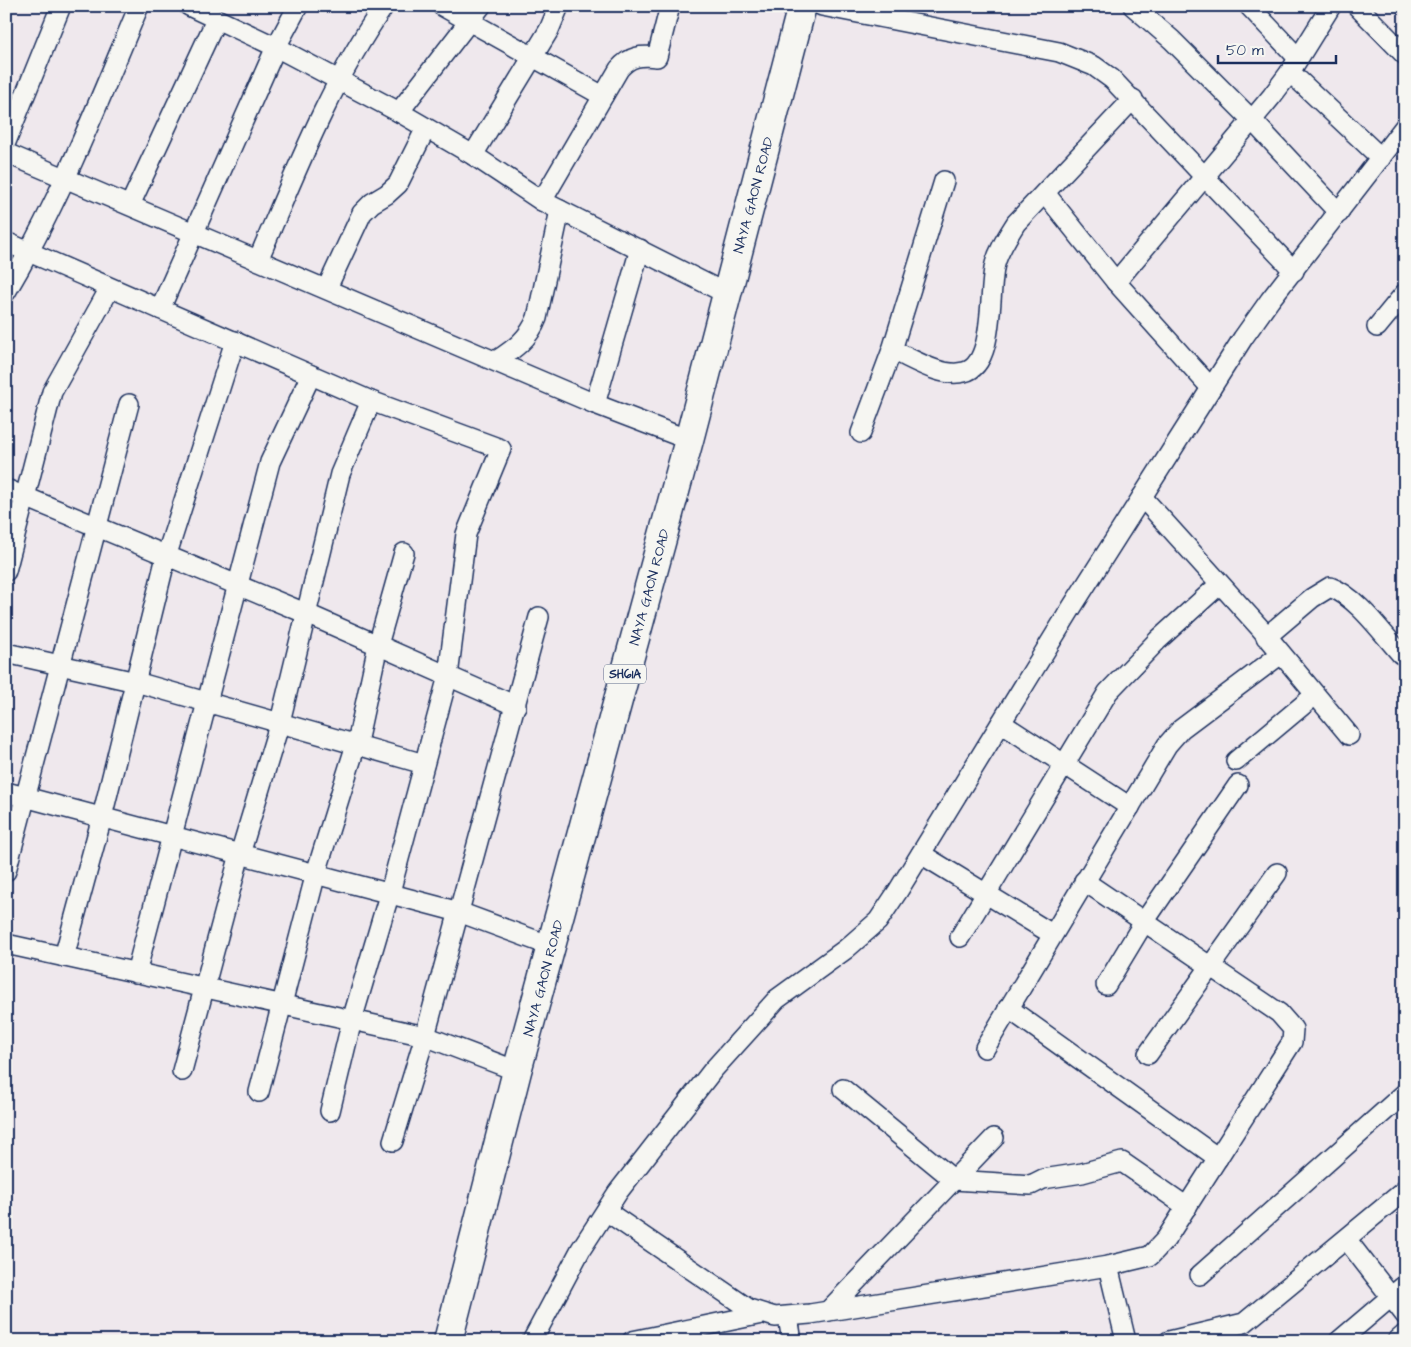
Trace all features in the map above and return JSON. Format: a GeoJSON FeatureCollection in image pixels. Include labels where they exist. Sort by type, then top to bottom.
{"type":"FeatureCollection","features":[{"type":"Feature","properties":{"kind":"main road","name":"NAYA GAON ROAD"},"geometry":{"type":"LineString","coordinates":[[448,1341],[517,1071],[689,440],[802,6]]}},
{"type":"Feature","properties":{"kind":"street"},"geometry":{"type":"LineString","coordinates":[[6,142],[61,6]]}},
{"type":"Feature","properties":{"kind":"street"},"geometry":{"type":"LineString","coordinates":[[6,292],[30,252],[66,178],[139,6]]}},
{"type":"Feature","properties":{"kind":"street"},"geometry":{"type":"LineString","coordinates":[[189,6],[276,47],[400,112],[473,155],[542,201],[727,294]]}},
{"type":"Feature","properties":{"kind":"street"},"geometry":{"type":"LineString","coordinates":[[160,309],[276,47],[298,6]]}},
{"type":"Feature","properties":{"kind":"street"},"geometry":{"type":"LineString","coordinates":[[258,260],[304,154],[340,81],[384,6]]}},
{"type":"Feature","properties":{"kind":"street"},"geometry":{"type":"LineString","coordinates":[[442,6],[603,96]]}},
{"type":"Feature","properties":{"kind":"street"},"geometry":{"type":"LineString","coordinates":[[400,112],[481,6]]}},
{"type":"Feature","properties":{"kind":"street"},"geometry":{"type":"LineString","coordinates":[[473,155],[549,30],[559,6]]}},
{"type":"Feature","properties":{"kind":"street"},"geometry":{"type":"LineString","coordinates":[[542,201],[619,69],[630,58],[640,56],[657,57],[670,6]]}},
{"type":"Feature","properties":{"kind":"street"},"geometry":{"type":"LineString","coordinates":[[822,6],[1059,52],[1094,66],[1133,99],[1204,177],[1294,270]]}},
{"type":"Feature","properties":{"kind":"street"},"geometry":{"type":"LineString","coordinates":[[1133,6],[1172,40],[1252,120],[1339,214]]}},
{"type":"Feature","properties":{"kind":"street"},"geometry":{"type":"LineString","coordinates":[[1249,6],[1294,65],[1381,158]]}},
{"type":"Feature","properties":{"kind":"street"},"geometry":{"type":"LineString","coordinates":[[1116,282],[1252,120],[1294,65],[1331,6]]}},
{"type":"Feature","properties":{"kind":"street"},"geometry":{"type":"LineString","coordinates":[[1357,6],[1405,55]]}},
{"type":"Feature","properties":{"kind":"street"},"geometry":{"type":"LineString","coordinates":[[130,205],[216,20]]}},
{"type":"Feature","properties":{"kind":"street"},"geometry":{"type":"LineString","coordinates":[[892,350],[943,372],[964,373],[976,365],[985,351],[995,264],[1002,244],[1016,223],[1133,99]]}},
{"type":"Feature","properties":{"kind":"street"},"geometry":{"type":"LineString","coordinates":[[327,288],[362,213],[372,203],[387,194],[398,184],[426,128]]}},
{"type":"Feature","properties":{"kind":"street"},"geometry":{"type":"LineString","coordinates":[[532,1341],[581,1249],[606,1211],[713,1070],[777,999],[846,949],[878,921],[1211,388],[1270,300],[1381,158],[1402,136]]}},
{"type":"Feature","properties":{"kind":"street"},"geometry":{"type":"LineString","coordinates":[[6,153],[327,288],[595,404],[689,440]]}},
{"type":"Feature","properties":{"kind":"street"},"geometry":{"type":"LineString","coordinates":[[861,433],[892,350],[944,181]]}},
{"type":"Feature","properties":{"kind":"street"},"geometry":{"type":"LineString","coordinates":[[1045,193],[1116,282],[1211,388]]}},
{"type":"Feature","properties":{"kind":"street"},"geometry":{"type":"LineString","coordinates":[[496,361],[518,347],[532,330],[537,318],[560,210]]}},
{"type":"Feature","properties":{"kind":"street"},"geometry":{"type":"LineString","coordinates":[[6,242],[371,401],[502,449],[466,534],[448,676],[390,892],[352,1020],[330,1111]]}},
{"type":"Feature","properties":{"kind":"street"},"geometry":{"type":"LineString","coordinates":[[595,404],[640,249]]}},
{"type":"Feature","properties":{"kind":"street"},"geometry":{"type":"LineString","coordinates":[[6,571],[15,493],[52,392],[110,288]]}},
{"type":"Feature","properties":{"kind":"street"},"geometry":{"type":"LineString","coordinates":[[1377,327],[1405,294]]}},
{"type":"Feature","properties":{"kind":"street"},"geometry":{"type":"LineString","coordinates":[[64,957],[102,817],[166,557],[235,341]]}},
{"type":"Feature","properties":{"kind":"street"},"geometry":{"type":"LineString","coordinates":[[136,973],[270,462],[311,375]]}},
{"type":"Feature","properties":{"kind":"street"},"geometry":{"type":"LineString","coordinates":[[182,1070],[240,854],[280,722],[340,474],[371,401]]}},
{"type":"Feature","properties":{"kind":"street"},"geometry":{"type":"LineString","coordinates":[[6,872],[27,798],[129,404]]}},
{"type":"Feature","properties":{"kind":"street"},"geometry":{"type":"LineString","coordinates":[[15,493],[166,557],[306,613],[516,706]]}},
{"type":"Feature","properties":{"kind":"street"},"geometry":{"type":"LineString","coordinates":[[1142,497],[1266,636],[1349,735]]}},
{"type":"Feature","properties":{"kind":"street"},"geometry":{"type":"LineString","coordinates":[[258,1092],[316,873],[356,744],[378,645],[404,553]]}},
{"type":"Feature","properties":{"kind":"street"},"geometry":{"type":"LineString","coordinates":[[960,937],[1108,692],[1128,670],[1220,584]]}},
{"type":"Feature","properties":{"kind":"street"},"geometry":{"type":"LineString","coordinates":[[1266,636],[1312,598],[1330,587],[1339,590],[1352,600],[1401,654]]}},
{"type":"Feature","properties":{"kind":"street"},"geometry":{"type":"LineString","coordinates":[[393,1141],[425,1036],[539,617]]}},
{"type":"Feature","properties":{"kind":"street"},"geometry":{"type":"LineString","coordinates":[[6,653],[136,682],[424,764]]}},
{"type":"Feature","properties":{"kind":"street"},"geometry":{"type":"LineString","coordinates":[[985,1048],[1167,744],[1181,729],[1281,654]]}},
{"type":"Feature","properties":{"kind":"street"},"geometry":{"type":"LineString","coordinates":[[1236,761],[1315,695]]}},
{"type":"Feature","properties":{"kind":"street"},"geometry":{"type":"LineString","coordinates":[[1001,723],[1130,807]]}},
{"type":"Feature","properties":{"kind":"street"},"geometry":{"type":"LineString","coordinates":[[1106,986],[1144,922],[1238,785]]}},
{"type":"Feature","properties":{"kind":"street"},"geometry":{"type":"LineString","coordinates":[[6,792],[390,892],[459,912],[551,946]]}},
{"type":"Feature","properties":{"kind":"street"},"geometry":{"type":"LineString","coordinates":[[921,854],[1052,934]]}},
{"type":"Feature","properties":{"kind":"street"},"geometry":{"type":"LineString","coordinates":[[1148,1054],[1277,873]]}},
{"type":"Feature","properties":{"kind":"street"},"geometry":{"type":"LineString","coordinates":[[632,1341],[762,1314],[788,1317],[1108,1266],[1137,1261],[1156,1251],[1187,1207],[1294,1036],[1293,1028],[1289,1021],[1279,1012],[1084,881]]}},
{"type":"Feature","properties":{"kind":"street"},"geometry":{"type":"LineString","coordinates":[[6,944],[425,1036],[517,1071]]}},
{"type":"Feature","properties":{"kind":"street"},"geometry":{"type":"LineString","coordinates":[[1008,1008],[1218,1158]]}},
{"type":"Feature","properties":{"kind":"street"},"geometry":{"type":"LineString","coordinates":[[843,1090],[954,1180],[1031,1186],[1043,1179],[1082,1173],[1122,1162],[1187,1207]]}},
{"type":"Feature","properties":{"kind":"street"},"geometry":{"type":"LineString","coordinates":[[1200,1275],[1405,1093]]}},
{"type":"Feature","properties":{"kind":"street"},"geometry":{"type":"LineString","coordinates":[[828,1311],[994,1138]]}},
{"type":"Feature","properties":{"kind":"street"},"geometry":{"type":"LineString","coordinates":[[1168,1341],[1244,1323],[1347,1240],[1405,1190]]}},
{"type":"Feature","properties":{"kind":"street"},"geometry":{"type":"LineString","coordinates":[[606,1211],[732,1299],[762,1314]]}},
{"type":"Feature","properties":{"kind":"street"},"geometry":{"type":"LineString","coordinates":[[1347,1240],[1398,1291],[1405,1315]]}},
{"type":"Feature","properties":{"kind":"street"},"geometry":{"type":"LineString","coordinates":[[1108,1266],[1126,1341]]}},
{"type":"Feature","properties":{"kind":"street"},"geometry":{"type":"LineString","coordinates":[[1339,1341],[1398,1291]]}},
{"type":"Feature","properties":{"kind":"street"},"geometry":{"type":"LineString","coordinates":[[788,1317],[792,1341]]}},
{"type":"Feature","properties":{"kind":"street"},"geometry":{"type":"LineString","coordinates":[[1397,1341],[1405,1334]]}}]}
